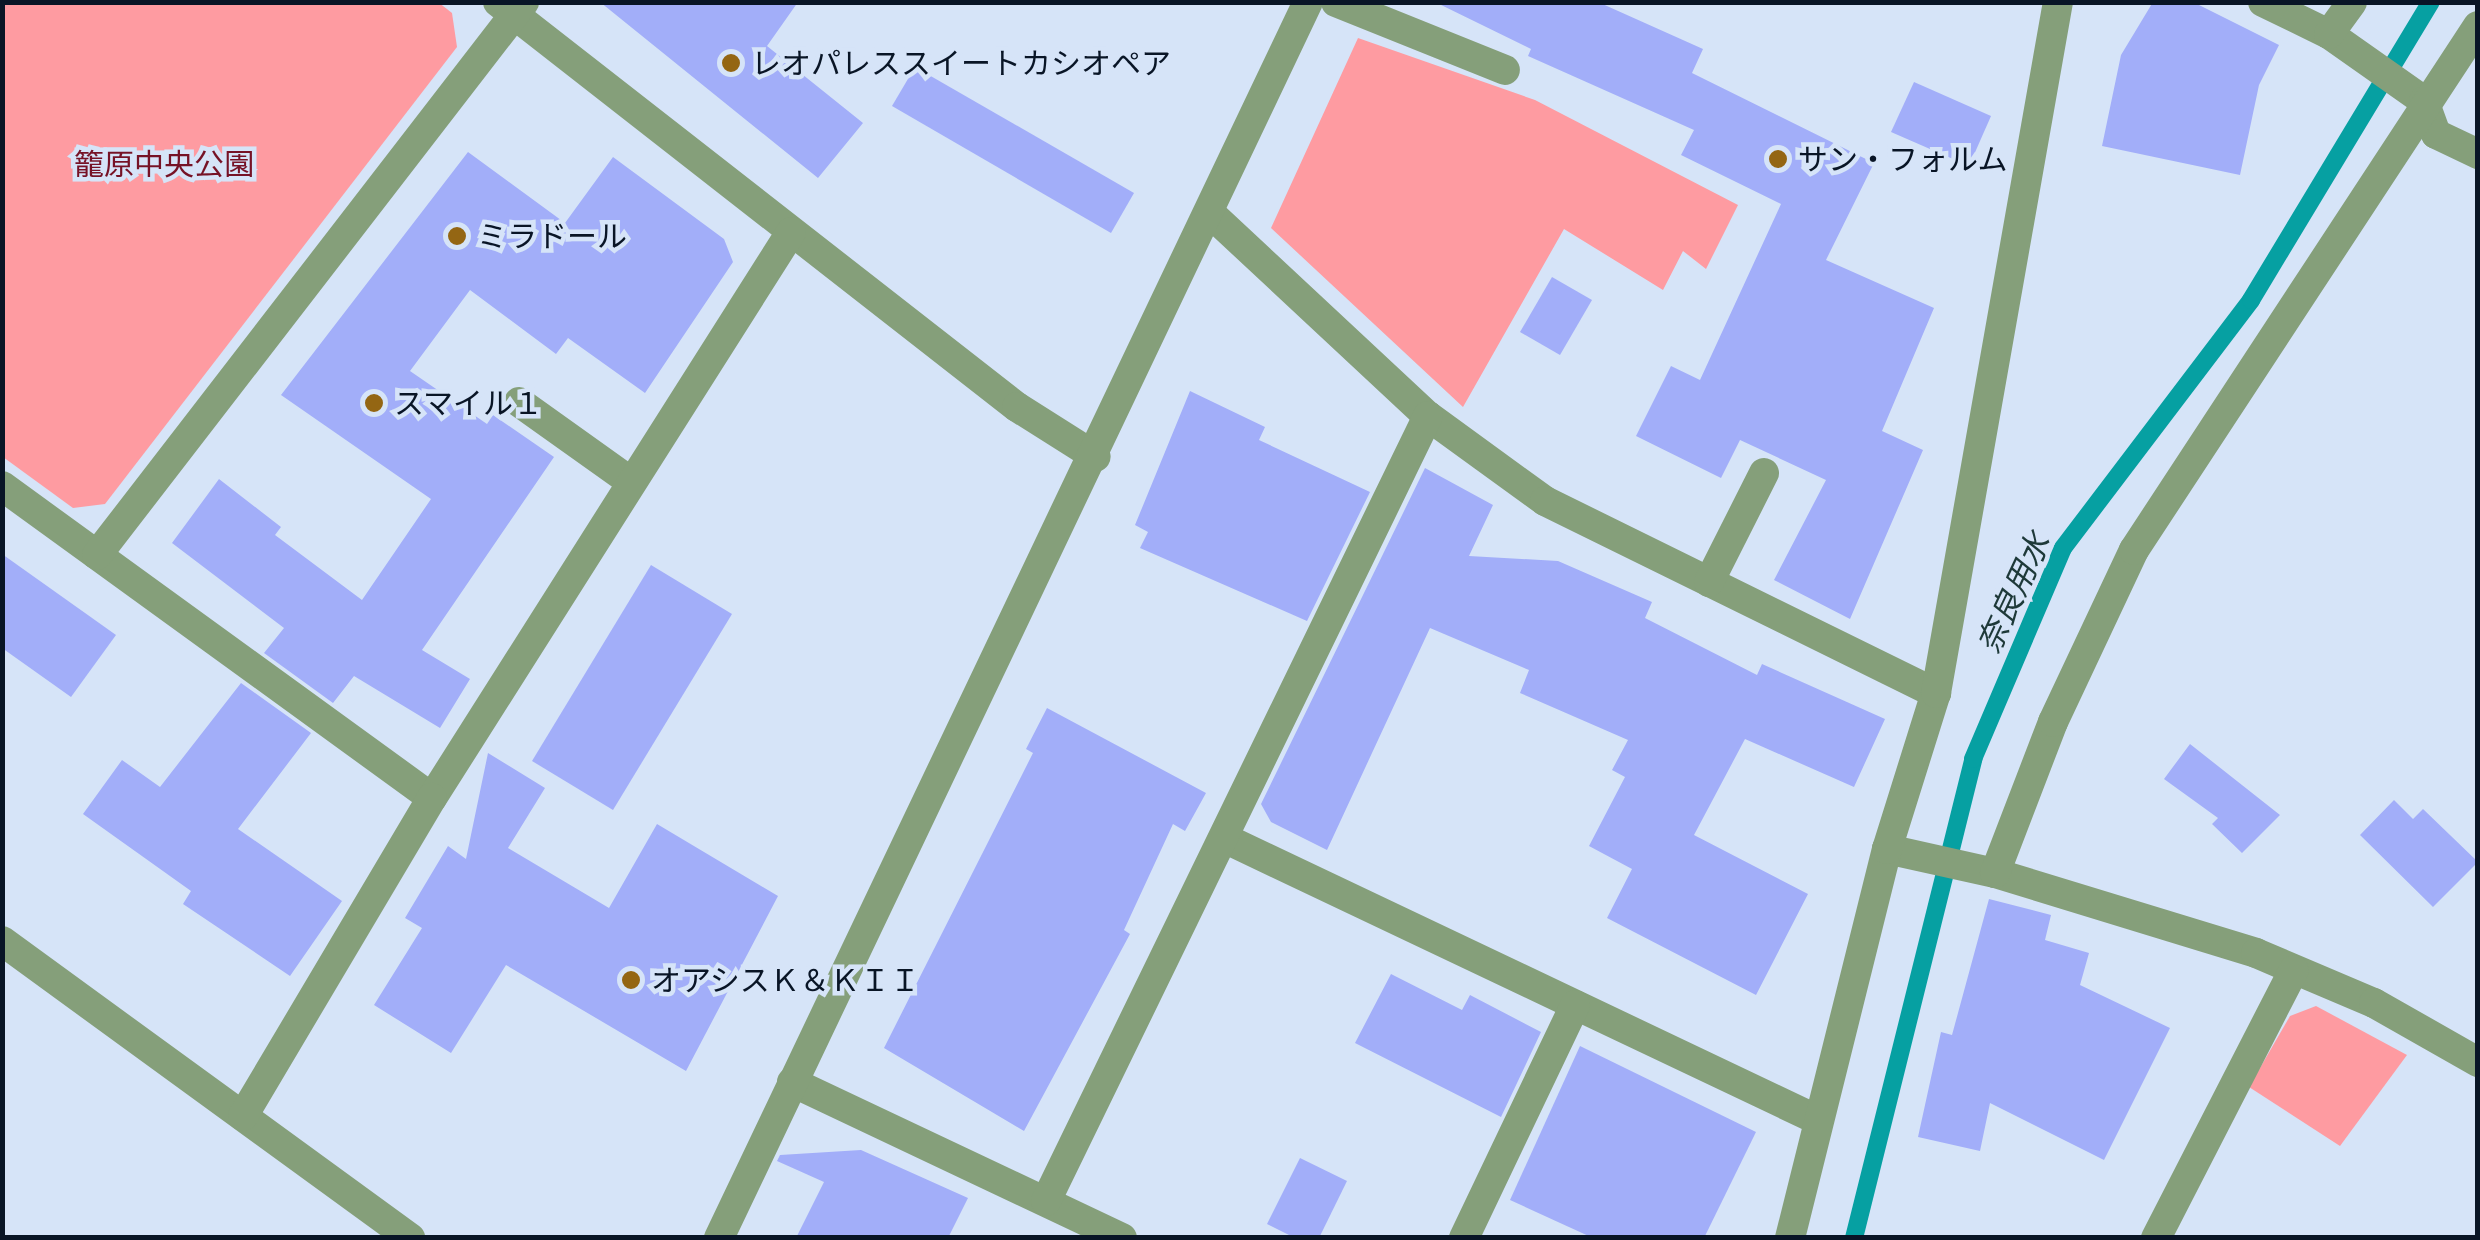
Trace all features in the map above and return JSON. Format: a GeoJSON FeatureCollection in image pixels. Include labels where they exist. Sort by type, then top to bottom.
{"type":"FeatureCollection","features":[{"type":"Feature","properties":{"kind":"street"},"geometry":{"type":"LineString","coordinates":[[719,1238],[1096,457],[1308,2]]}},
{"type":"Feature","properties":{"kind":"street"},"geometry":{"type":"LineString","coordinates":[[1336,2],[1505,70]]}},
{"type":"Feature","properties":{"kind":"street"},"geometry":{"type":"LineString","coordinates":[[1790,1238],[1887,849],[1936,693],[2058,2]]}},
{"type":"Feature","properties":{"kind":"street"},"geometry":{"type":"LineString","coordinates":[[2262,2],[2328,34],[2424,101],[2436,134],[2478,154]]}},
{"type":"Feature","properties":{"kind":"street"},"geometry":{"type":"LineString","coordinates":[[2328,34],[2352,2]]}},
{"type":"Feature","properties":{"kind":"street"},"geometry":{"type":"LineString","coordinates":[[97,555],[512,7],[790,232],[1017,407],[1096,457]]}},
{"type":"Feature","properties":{"kind":"street"},"geometry":{"type":"LineString","coordinates":[[1995,873],[2053,722],[2134,550],[2424,101],[2478,26]]}},
{"type":"Feature","properties":{"kind":"street"},"geometry":{"type":"LineString","coordinates":[[1210,213],[1428,416],[1545,501],[1936,693]]}},
{"type":"Feature","properties":{"kind":"street"},"geometry":{"type":"LineString","coordinates":[[243,1116],[432,798],[790,232]]}},
{"type":"Feature","properties":{"kind":"street"},"geometry":{"type":"LineString","coordinates":[[519,402],[631,482]]}},
{"type":"Feature","properties":{"kind":"street"},"geometry":{"type":"LineString","coordinates":[[1046,1201],[1428,416]]}},
{"type":"Feature","properties":{"kind":"street"},"geometry":{"type":"LineString","coordinates":[[1709,582],[1764,474]]}},
{"type":"Feature","properties":{"kind":"street"},"geometry":{"type":"LineString","coordinates":[[2,486],[432,798]]}},
{"type":"Feature","properties":{"kind":"street"},"geometry":{"type":"LineString","coordinates":[[1224,838],[1818,1120]]}},
{"type":"Feature","properties":{"kind":"street"},"geometry":{"type":"LineString","coordinates":[[1887,849],[1995,873],[2294,970],[2374,1003],[2478,1062]]}},
{"type":"Feature","properties":{"kind":"street"},"geometry":{"type":"LineString","coordinates":[[2,941],[410,1238]]}},
{"type":"Feature","properties":{"kind":"street"},"geometry":{"type":"LineString","coordinates":[[2156,1238],[2294,970]]}},
{"type":"Feature","properties":{"kind":"street"},"geometry":{"type":"LineString","coordinates":[[1464,1238],[1575,1006]]}},
{"type":"Feature","properties":{"kind":"street"},"geometry":{"type":"LineString","coordinates":[[792,1082],[1122,1238]]}},
{"type":"Feature","properties":{"kind":"green space","name":"籠原中央公園"},"geometry":{"type":"Polygon","coordinates":[[[438,2],[452,13],[457,47],[105,504],[73,508],[3,457],[3,3],[438,2]]]}},
{"type":"Feature","properties":{"kind":"green space"},"geometry":{"type":"Polygon","coordinates":[[[1358,38],[1535,100],[1738,205],[1706,269],[1683,251],[1663,290],[1564,229],[1463,407],[1271,228],[1358,38]]]}},
{"type":"Feature","properties":{"kind":"green space"},"geometry":{"type":"Polygon","coordinates":[[[2316,1006],[2407,1055],[2340,1146],[2249,1087],[2290,1016],[2316,1006]]]}},
{"type":"Feature","properties":{"kind":"building","name":"レオパレススイートカシオペア"},"geometry":{"type":"Polygon","coordinates":[[[600,2],[798,2],[767,46],[863,123],[818,178],[600,2]]]}},
{"type":"Feature","properties":{"kind":"building"},"geometry":{"type":"Polygon","coordinates":[[[1435,2],[1598,2],[1703,49],[1692,73],[1874,163],[1826,260],[1934,308],[1882,431],[1923,450],[1850,619],[1774,580],[1826,480],[1740,440],[1721,478],[1636,436],[1671,366],[1700,380],[1781,204],[1681,155],[1694,130],[1528,56],[1531,49],[1435,2]]]}},
{"type":"Feature","properties":{"kind":"building"},"geometry":{"type":"Polygon","coordinates":[[[2153,2],[2193,2],[2279,45],[2259,85],[2240,175],[2102,146],[2121,55],[2153,2]]]}},
{"type":"Feature","properties":{"kind":"building"},"geometry":{"type":"Polygon","coordinates":[[[915,67],[1134,193],[1111,233],[892,106],[915,67]]]}},
{"type":"Feature","properties":{"kind":"building"},"geometry":{"type":"Polygon","coordinates":[[[1914,82],[1991,116],[1969,166],[1891,132],[1914,82]]]}},
{"type":"Feature","properties":{"kind":"building"},"geometry":{"type":"Polygon","coordinates":[[[468,152],[565,223],[613,157],[724,239],[733,262],[645,393],[568,338],[556,354],[470,290],[410,371],[487,424],[493,415],[554,457],[422,650],[470,679],[440,728],[354,676],[333,703],[264,653],[284,628],[172,543],[219,479],[281,527],[275,535],[362,600],[431,499],[281,395],[468,152]]]}},
{"type":"Feature","properties":{"kind":"building"},"geometry":{"type":"Polygon","coordinates":[[[1552,277],[1592,300],[1560,355],[1520,332],[1552,277]]]}},
{"type":"Feature","properties":{"kind":"building"},"geometry":{"type":"Polygon","coordinates":[[[1190,391],[1265,427],[1259,440],[1370,492],[1307,621],[1140,548],[1148,532],[1135,525],[1190,391]]]}},
{"type":"Feature","properties":{"kind":"building"},"geometry":{"type":"Polygon","coordinates":[[[1425,468],[1493,505],[1469,556],[1558,561],[1652,602],[1645,618],[1757,675],[1762,664],[1885,719],[1854,787],[1745,739],[1694,835],[1808,894],[1756,995],[1607,918],[1632,869],[1589,846],[1625,777],[1612,770],[1628,740],[1520,693],[1529,670],[1430,628],[1327,850],[1271,822],[1261,804],[1425,468]]]}},
{"type":"Feature","properties":{"kind":"building"},"geometry":{"type":"Polygon","coordinates":[[[2,554],[116,635],[71,697],[2,648],[2,554]]]}},
{"type":"Feature","properties":{"kind":"building"},"geometry":{"type":"Polygon","coordinates":[[[651,565],[732,614],[613,810],[532,761],[651,565]]]}},
{"type":"Feature","properties":{"kind":"building"},"geometry":{"type":"Polygon","coordinates":[[[241,683],[311,733],[238,829],[342,901],[290,976],[183,904],[191,891],[83,814],[122,760],[160,787],[241,683]]]}},
{"type":"Feature","properties":{"kind":"building"},"geometry":{"type":"Polygon","coordinates":[[[1047,708],[1206,793],[1185,831],[1173,824],[1124,930],[1130,934],[1024,1131],[884,1048],[1033,753],[1026,749],[1047,708]]]}},
{"type":"Feature","properties":{"kind":"building"},"geometry":{"type":"Polygon","coordinates":[[[2190,744],[2280,815],[2242,853],[2212,824],[2218,818],[2164,779],[2190,744]]]}},
{"type":"Feature","properties":{"kind":"building"},"geometry":{"type":"Polygon","coordinates":[[[488,753],[545,788],[508,848],[609,908],[657,824],[778,896],[686,1071],[506,965],[451,1053],[374,1005],[422,928],[405,918],[448,846],[466,859],[488,753]]]}},
{"type":"Feature","properties":{"kind":"building"},"geometry":{"type":"Polygon","coordinates":[[[2394,800],[2413,819],[2423,809],[2478,862],[2433,907],[2360,835],[2394,800]]]}},
{"type":"Feature","properties":{"kind":"building"},"geometry":{"type":"Polygon","coordinates":[[[1989,899],[2051,915],[2045,940],[2089,953],[2080,985],[2170,1028],[2104,1160],[1990,1103],[1980,1151],[1918,1137],[1941,1032],[1952,1035],[1989,899]]]}},
{"type":"Feature","properties":{"kind":"building"},"geometry":{"type":"Polygon","coordinates":[[[1391,974],[1462,1010],[1470,995],[1541,1032],[1501,1117],[1355,1043],[1391,974]]]}},
{"type":"Feature","properties":{"kind":"building"},"geometry":{"type":"Polygon","coordinates":[[[1580,1046],[1756,1132],[1704,1238],[1593,1238],[1510,1200],[1580,1046]]]}},
{"type":"Feature","properties":{"kind":"building"},"geometry":{"type":"Polygon","coordinates":[[[861,1150],[968,1198],[948,1238],[796,1238],[824,1182],[777,1161],[780,1155],[861,1150]]]}},
{"type":"Feature","properties":{"kind":"building"},"geometry":{"type":"Polygon","coordinates":[[[1300,1158],[1347,1181],[1319,1238],[1295,1238],[1267,1224],[1300,1158]]]}},
{"type":"Feature","properties":{"kind":"waterway","name":"奈良用水"},"geometry":{"type":"LineString","coordinates":[[1854,1238],[1973,759],[2063,548],[2251,300],[2431,2]]}},
{"type":"Feature","properties":{"kind":"place","name":"レオパレススイートカシオペア"},"geometry":{"type":"Point","coordinates":[731,63]}},
{"type":"Feature","properties":{"kind":"place","name":"サン・フォルム"},"geometry":{"type":"Point","coordinates":[1778,159]}},
{"type":"Feature","properties":{"kind":"place","name":"ミラドール"},"geometry":{"type":"Point","coordinates":[457,236]}},
{"type":"Feature","properties":{"kind":"place","name":"スマイル１"},"geometry":{"type":"Point","coordinates":[374,403]}},
{"type":"Feature","properties":{"kind":"place","name":"オアシスＫ＆ＫＩＩ"},"geometry":{"type":"Point","coordinates":[631,980]}}]}
